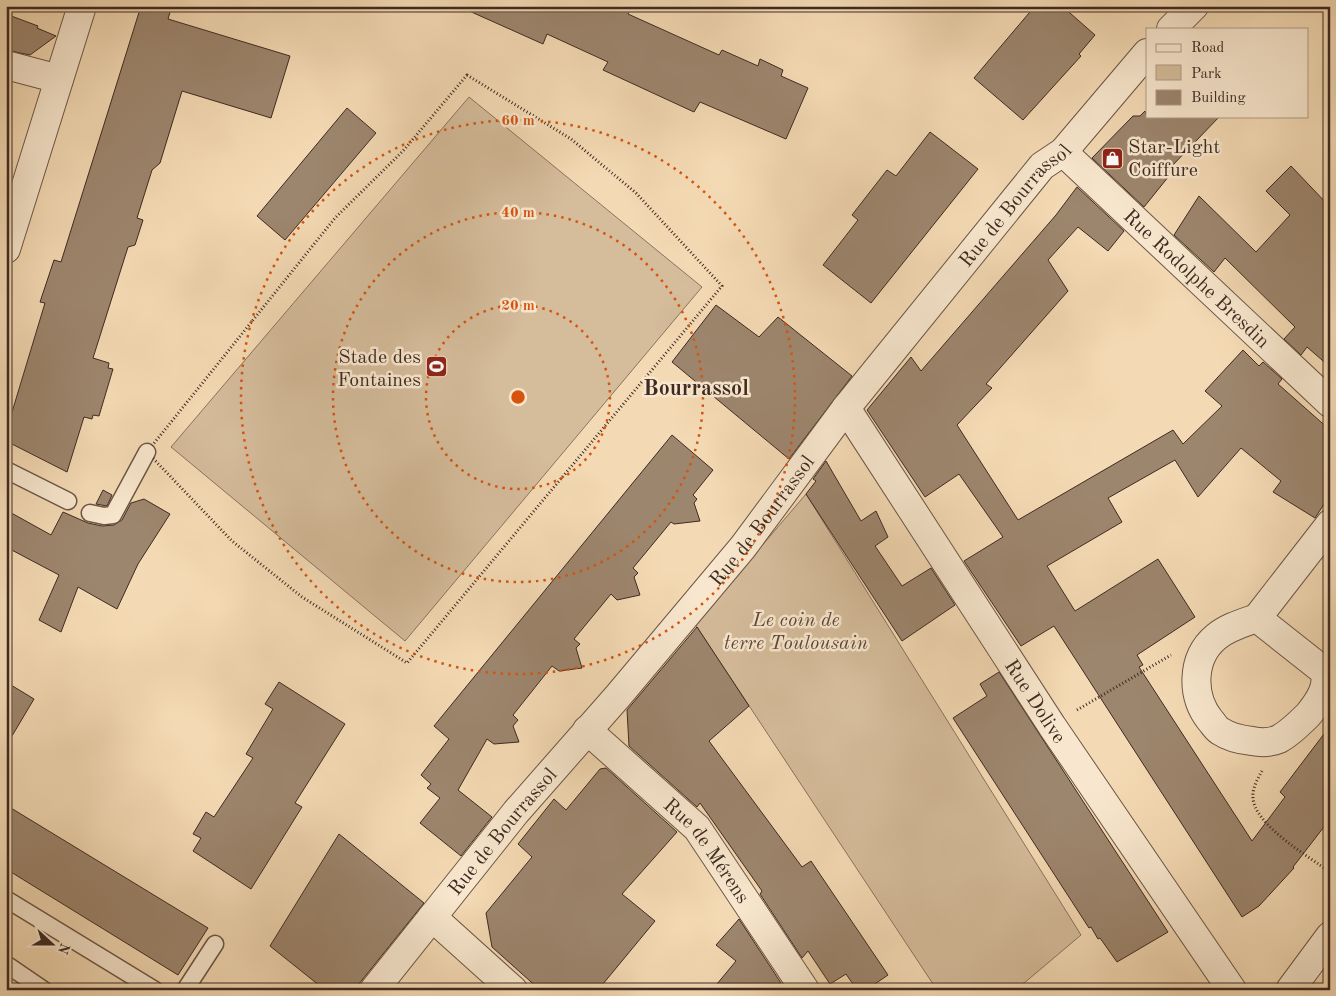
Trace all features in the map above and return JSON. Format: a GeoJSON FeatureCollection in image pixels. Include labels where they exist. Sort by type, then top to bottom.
{"type":"FeatureCollection","features":[{"type":"Feature","properties":{"kind":"street"},"geometry":{"type":"LineString","coordinates":[[6,249],[82,6]]}},
{"type":"Feature","properties":{"kind":"street"},"geometry":{"type":"LineString","coordinates":[[1172,28],[1194,6]]}},
{"type":"Feature","properties":{"kind":"street","name":"Rue de Bourrassol"},"geometry":{"type":"LineString","coordinates":[[374,990],[516,812],[743,547],[846,408],[1042,166],[1063,152],[1146,54]]}},
{"type":"Feature","properties":{"kind":"street"},"geometry":{"type":"LineString","coordinates":[[6,65],[59,79]]}},
{"type":"Feature","properties":{"kind":"street","name":"Rue Rodolphe Bresdin"},"geometry":{"type":"LineString","coordinates":[[1063,152],[1330,403]]}},
{"type":"Feature","properties":{"kind":"street","name":"Rue Dolive"},"geometry":{"type":"LineString","coordinates":[[846,408],[1052,726],[1232,990]]}},
{"type":"Feature","properties":{"kind":"street"},"geometry":{"type":"LineString","coordinates":[[1257,618],[1324,671],[1327,678],[1325,688],[1314,708],[1295,728],[1278,740],[1265,743],[1242,740],[1218,731],[1202,709],[1197,694],[1196,676],[1199,661],[1215,638],[1232,626],[1257,618],[1330,524]]}},
{"type":"Feature","properties":{"kind":"street","name":"Rue de Mérens"},"geometry":{"type":"LineString","coordinates":[[587,730],[697,828],[805,990]]}},
{"type":"Feature","properties":{"kind":"street"},"geometry":{"type":"LineString","coordinates":[[432,917],[513,990]]}},
{"type":"Feature","properties":{"kind":"street"},"geometry":{"type":"LineString","coordinates":[[1290,990],[1330,936]]}},
{"type":"Feature","properties":{"kind":"lane"},"geometry":{"type":"LineString","coordinates":[[90,512],[104,516],[113,514],[147,452]]}},
{"type":"Feature","properties":{"kind":"lane"},"geometry":{"type":"LineString","coordinates":[[6,470],[68,501]]}},
{"type":"Feature","properties":{"kind":"lane"},"geometry":{"type":"LineString","coordinates":[[6,899],[155,990]]}},
{"type":"Feature","properties":{"kind":"lane"},"geometry":{"type":"LineString","coordinates":[[185,990],[215,944]]}},
{"type":"Feature","properties":{"kind":"lane"},"geometry":{"type":"LineString","coordinates":[[6,964],[44,990]]}},
{"type":"Feature","properties":{"kind":"path"},"geometry":{"type":"LineString","coordinates":[[467,75],[571,139],[629,187],[722,286],[407,663],[302,597],[232,541],[147,452],[336,218],[403,151],[467,75]]}},
{"type":"Feature","properties":{"kind":"path"},"geometry":{"type":"LineString","coordinates":[[1052,726],[1183,648],[1190,656],[1199,661]]}},
{"type":"Feature","properties":{"kind":"path"},"geometry":{"type":"LineString","coordinates":[[1265,743],[1262,772],[1252,797],[1257,812],[1276,832],[1330,872]]}},
{"type":"Feature","properties":{"kind":"green space","name":"Stade des Fontaines"},"geometry":{"type":"Polygon","coordinates":[[[469,97],[702,287],[405,641],[171,447],[469,97]]]}},
{"type":"Feature","properties":{"kind":"green space","name":"Le coin de terre Toulousain"},"geometry":{"type":"Polygon","coordinates":[[[806,494],[1081,935],[1023,984],[1026,990],[937,990],[695,624],[806,494]]]}},
{"type":"Feature","properties":{"kind":"building"},"geometry":{"type":"Polygon","coordinates":[[[141,6],[172,6],[168,19],[290,56],[271,118],[182,91],[160,163],[152,170],[137,218],[143,220],[135,245],[128,247],[93,358],[109,363],[108,368],[113,369],[99,416],[93,415],[92,419],[84,417],[67,472],[6,441],[6,432],[45,303],[40,302],[54,260],[61,262],[141,6]]]}},
{"type":"Feature","properties":{"kind":"building"},"geometry":{"type":"Polygon","coordinates":[[[458,6],[632,6],[628,14],[719,55],[722,50],[758,66],[760,59],[783,70],[781,76],[808,88],[786,139],[700,102],[694,112],[603,70],[608,62],[547,34],[543,44],[458,6]]]}},
{"type":"Feature","properties":{"kind":"building"},"geometry":{"type":"Polygon","coordinates":[[[1035,6],[1062,6],[1095,35],[1079,54],[1081,56],[1023,120],[974,78],[1035,6]]]}},
{"type":"Feature","properties":{"kind":"building"},"geometry":{"type":"Polygon","coordinates":[[[6,14],[38,26],[37,28],[56,36],[30,55],[6,50],[6,14]]]}},
{"type":"Feature","properties":{"kind":"building"},"geometry":{"type":"Polygon","coordinates":[[[347,108],[376,133],[285,240],[257,216],[347,108]]]}},
{"type":"Feature","properties":{"kind":"building"},"geometry":{"type":"Polygon","coordinates":[[[1145,111],[1146,118],[1218,118],[1170,168],[1173,171],[1144,207],[1092,158],[1133,116],[1140,116],[1145,111]]]}},
{"type":"Feature","properties":{"kind":"building"},"geometry":{"type":"Polygon","coordinates":[[[930,132],[978,169],[871,303],[823,265],[858,220],[852,215],[887,170],[896,176],[930,132]]]}},
{"type":"Feature","properties":{"kind":"building"},"geometry":{"type":"Polygon","coordinates":[[[1291,166],[1330,207],[1330,367],[1307,347],[1301,355],[1284,339],[1295,327],[1225,258],[1214,272],[1174,235],[1199,196],[1256,252],[1290,215],[1266,191],[1291,166]]]}},
{"type":"Feature","properties":{"kind":"building"},"geometry":{"type":"Polygon","coordinates":[[[1077,187],[1124,231],[1108,251],[1078,227],[1048,260],[1068,291],[986,384],[992,388],[957,425],[1018,520],[1173,430],[1183,444],[1222,406],[1205,391],[1243,350],[1259,366],[1263,362],[1282,379],[1278,384],[1330,430],[1330,495],[1315,518],[1273,492],[1281,481],[1241,448],[1198,497],[1175,460],[1108,498],[1122,522],[1047,566],[1075,611],[1158,559],[1195,617],[1137,655],[1143,665],[1139,667],[1252,841],[1285,797],[1280,792],[1330,726],[1330,819],[1294,868],[1259,906],[1242,917],[1054,626],[1021,646],[964,561],[1003,537],[959,474],[925,497],[867,410],[911,357],[921,371],[1056,215],[1077,187]]]}},
{"type":"Feature","properties":{"kind":"building"},"geometry":{"type":"Polygon","coordinates":[[[716,305],[759,337],[778,317],[852,376],[789,459],[672,362],[716,305]]]}},
{"type":"Feature","properties":{"kind":"building"},"geometry":{"type":"Polygon","coordinates":[[[672,435],[713,470],[693,495],[697,499],[694,503],[700,521],[674,524],[671,522],[633,568],[638,573],[634,577],[640,595],[617,600],[611,594],[574,639],[580,644],[576,648],[582,668],[559,671],[552,666],[513,715],[518,720],[513,726],[519,742],[494,744],[487,739],[458,790],[492,817],[461,856],[420,823],[440,798],[427,788],[431,784],[421,775],[449,739],[434,726],[672,435]]]}},
{"type":"Feature","properties":{"kind":"building"},"geometry":{"type":"Polygon","coordinates":[[[826,461],[861,521],[876,511],[888,537],[875,546],[902,586],[931,568],[955,605],[902,641],[806,494],[816,481],[813,479],[826,461]]]}},
{"type":"Feature","properties":{"kind":"building"},"geometry":{"type":"Polygon","coordinates":[[[103,490],[112,495],[107,506],[96,504],[103,490]]]}},
{"type":"Feature","properties":{"kind":"building"},"geometry":{"type":"Polygon","coordinates":[[[144,499],[170,514],[138,564],[117,609],[78,587],[61,632],[39,620],[59,575],[6,547],[6,510],[51,535],[63,512],[88,523],[102,526],[114,525],[122,520],[131,503],[144,499]]]}},
{"type":"Feature","properties":{"kind":"building"},"geometry":{"type":"Polygon","coordinates":[[[697,627],[749,706],[709,741],[802,867],[811,861],[888,975],[866,990],[857,990],[846,974],[830,984],[808,951],[802,958],[760,894],[762,891],[700,803],[697,807],[629,746],[627,710],[697,627]]]}},
{"type":"Feature","properties":{"kind":"building"},"geometry":{"type":"Polygon","coordinates":[[[999,672],[1168,932],[1117,962],[1100,938],[1098,939],[1091,927],[1089,928],[953,718],[987,696],[980,684],[999,672]]]}},
{"type":"Feature","properties":{"kind":"building"},"geometry":{"type":"Polygon","coordinates":[[[6,682],[34,699],[6,746],[6,682]]]}},
{"type":"Feature","properties":{"kind":"building"},"geometry":{"type":"Polygon","coordinates":[[[279,682],[345,724],[295,803],[302,807],[251,889],[193,851],[201,838],[193,834],[206,812],[214,817],[253,758],[246,754],[273,709],[265,704],[279,682]]]}},
{"type":"Feature","properties":{"kind":"building"},"geometry":{"type":"Polygon","coordinates":[[[606,768],[677,832],[622,894],[655,921],[598,990],[540,990],[492,947],[486,913],[532,857],[518,844],[554,799],[566,810],[600,769],[606,768]]]}},
{"type":"Feature","properties":{"kind":"building"},"geometry":{"type":"Polygon","coordinates":[[[6,805],[208,928],[178,975],[6,869],[6,805]]]}},
{"type":"Feature","properties":{"kind":"building"},"geometry":{"type":"Polygon","coordinates":[[[339,834],[424,903],[354,990],[325,990],[270,946],[339,834]]]}},
{"type":"Feature","properties":{"kind":"building"},"geometry":{"type":"Polygon","coordinates":[[[739,919],[781,983],[775,990],[712,990],[736,961],[716,945],[739,919]]]}},
{"type":"Feature","properties":{"kind":"place","name":"Star-Light Coiffure"},"geometry":{"type":"Point","coordinates":[1112,158]}},
{"type":"Feature","properties":{"kind":"place","name":"Stade des Fontaines"},"geometry":{"type":"Point","coordinates":[437,367]}},
{"type":"Feature","properties":{"kind":"district","name":"Bourrassol"},"geometry":{"type":"Point","coordinates":[696,387]}}]}
